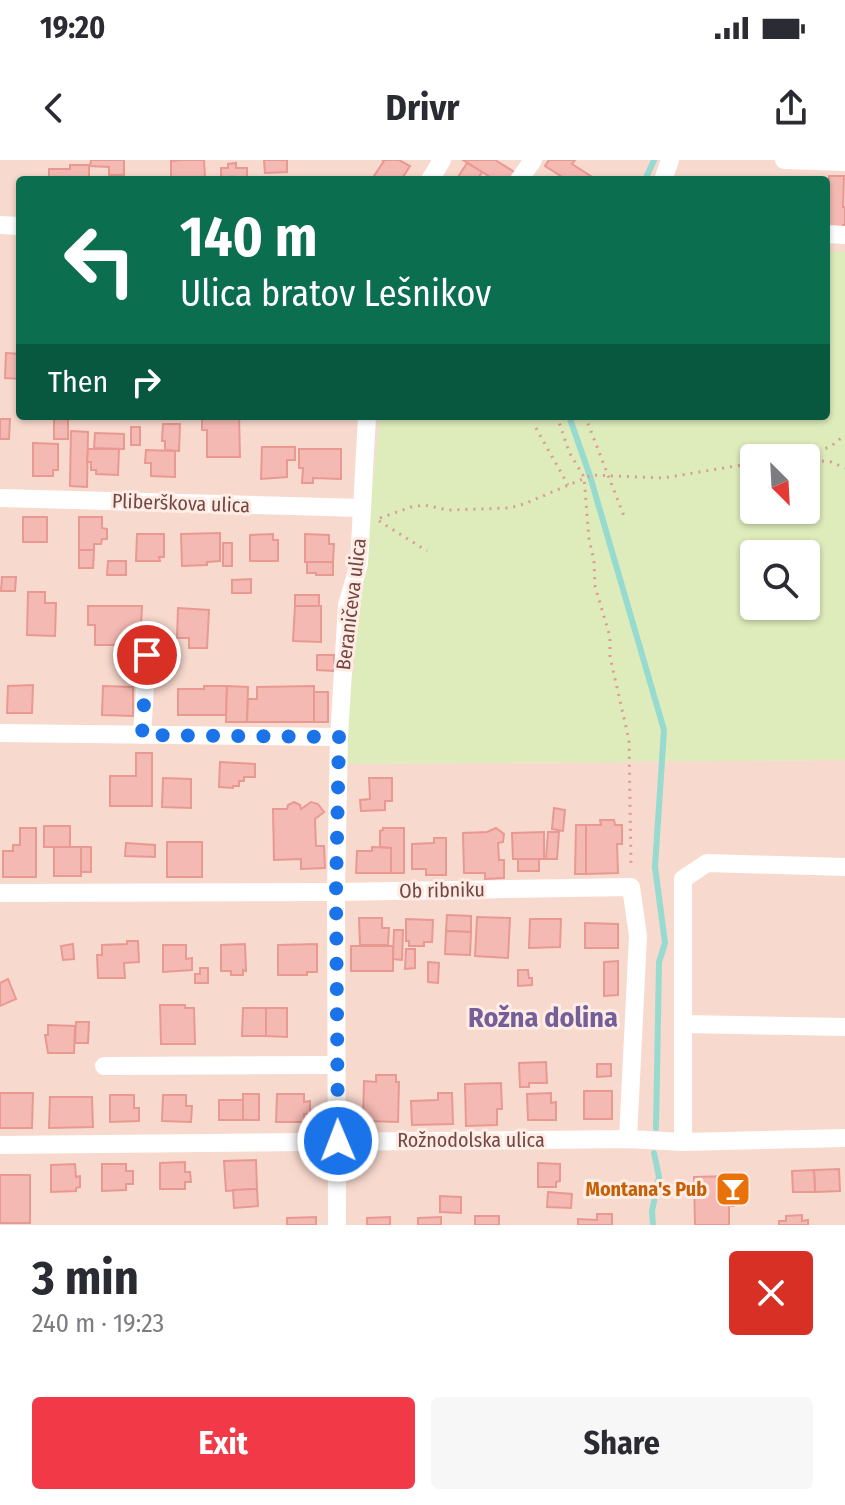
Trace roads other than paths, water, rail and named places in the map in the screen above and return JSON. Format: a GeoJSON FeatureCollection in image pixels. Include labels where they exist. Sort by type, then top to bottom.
{"type":"FeatureCollection","features":[{"type":"Feature","properties":{"kind":"street"},"geometry":{"type":"LineString","coordinates":[[784,160],[845,162]]}},
{"type":"Feature","properties":{"kind":"street","name":"Beraničeva ulica"},"geometry":{"type":"LineString","coordinates":[[337,1225],[339,737],[347,605],[359,564],[367,420]]}},
{"type":"Feature","properties":{"kind":"street","name":"Pliberškova ulica"},"geometry":{"type":"LineString","coordinates":[[0,498],[361,508]]}},
{"type":"Feature","properties":{"kind":"street"},"geometry":{"type":"LineString","coordinates":[[142,735],[147,655]]}},
{"type":"Feature","properties":{"kind":"street"},"geometry":{"type":"LineString","coordinates":[[0,733],[339,737]]}},
{"type":"Feature","properties":{"kind":"street"},"geometry":{"type":"LineString","coordinates":[[683,1142],[683,879],[707,863],[845,867]]}},
{"type":"Feature","properties":{"kind":"street","name":"Ob ribniku"},"geometry":{"type":"LineString","coordinates":[[0,893],[631,887],[638,936],[628,1139]]}},
{"type":"Feature","properties":{"kind":"street"},"geometry":{"type":"LineString","coordinates":[[683,1024],[845,1027]]}},
{"type":"Feature","properties":{"kind":"street"},"geometry":{"type":"LineString","coordinates":[[104,1066],[337,1065]]}},
{"type":"Feature","properties":{"kind":"street","name":"Rožnodolska ulica"},"geometry":{"type":"LineString","coordinates":[[0,1145],[628,1139],[683,1142],[845,1138]]}},
{"type":"Feature","properties":{"kind":"waterway"},"geometry":{"type":"LineString","coordinates":[[647,176],[654,160]]}},
{"type":"Feature","properties":{"kind":"waterway"},"geometry":{"type":"LineString","coordinates":[[570,420],[590,476],[664,730],[655,867],[665,943],[659,962],[656,1128]]}},
{"type":"Feature","properties":{"kind":"waterway"},"geometry":{"type":"LineString","coordinates":[[653,1225],[652,1211],[659,1177],[654,1153]]}},
{"type":"Feature","properties":{"kind":"place","name":"Montana's Pub"},"geometry":{"type":"Point","coordinates":[733,1189]}},
{"type":"Feature","properties":{"kind":"district","name":"Rožna dolina"},"geometry":{"type":"Point","coordinates":[543,1017]}}]}
